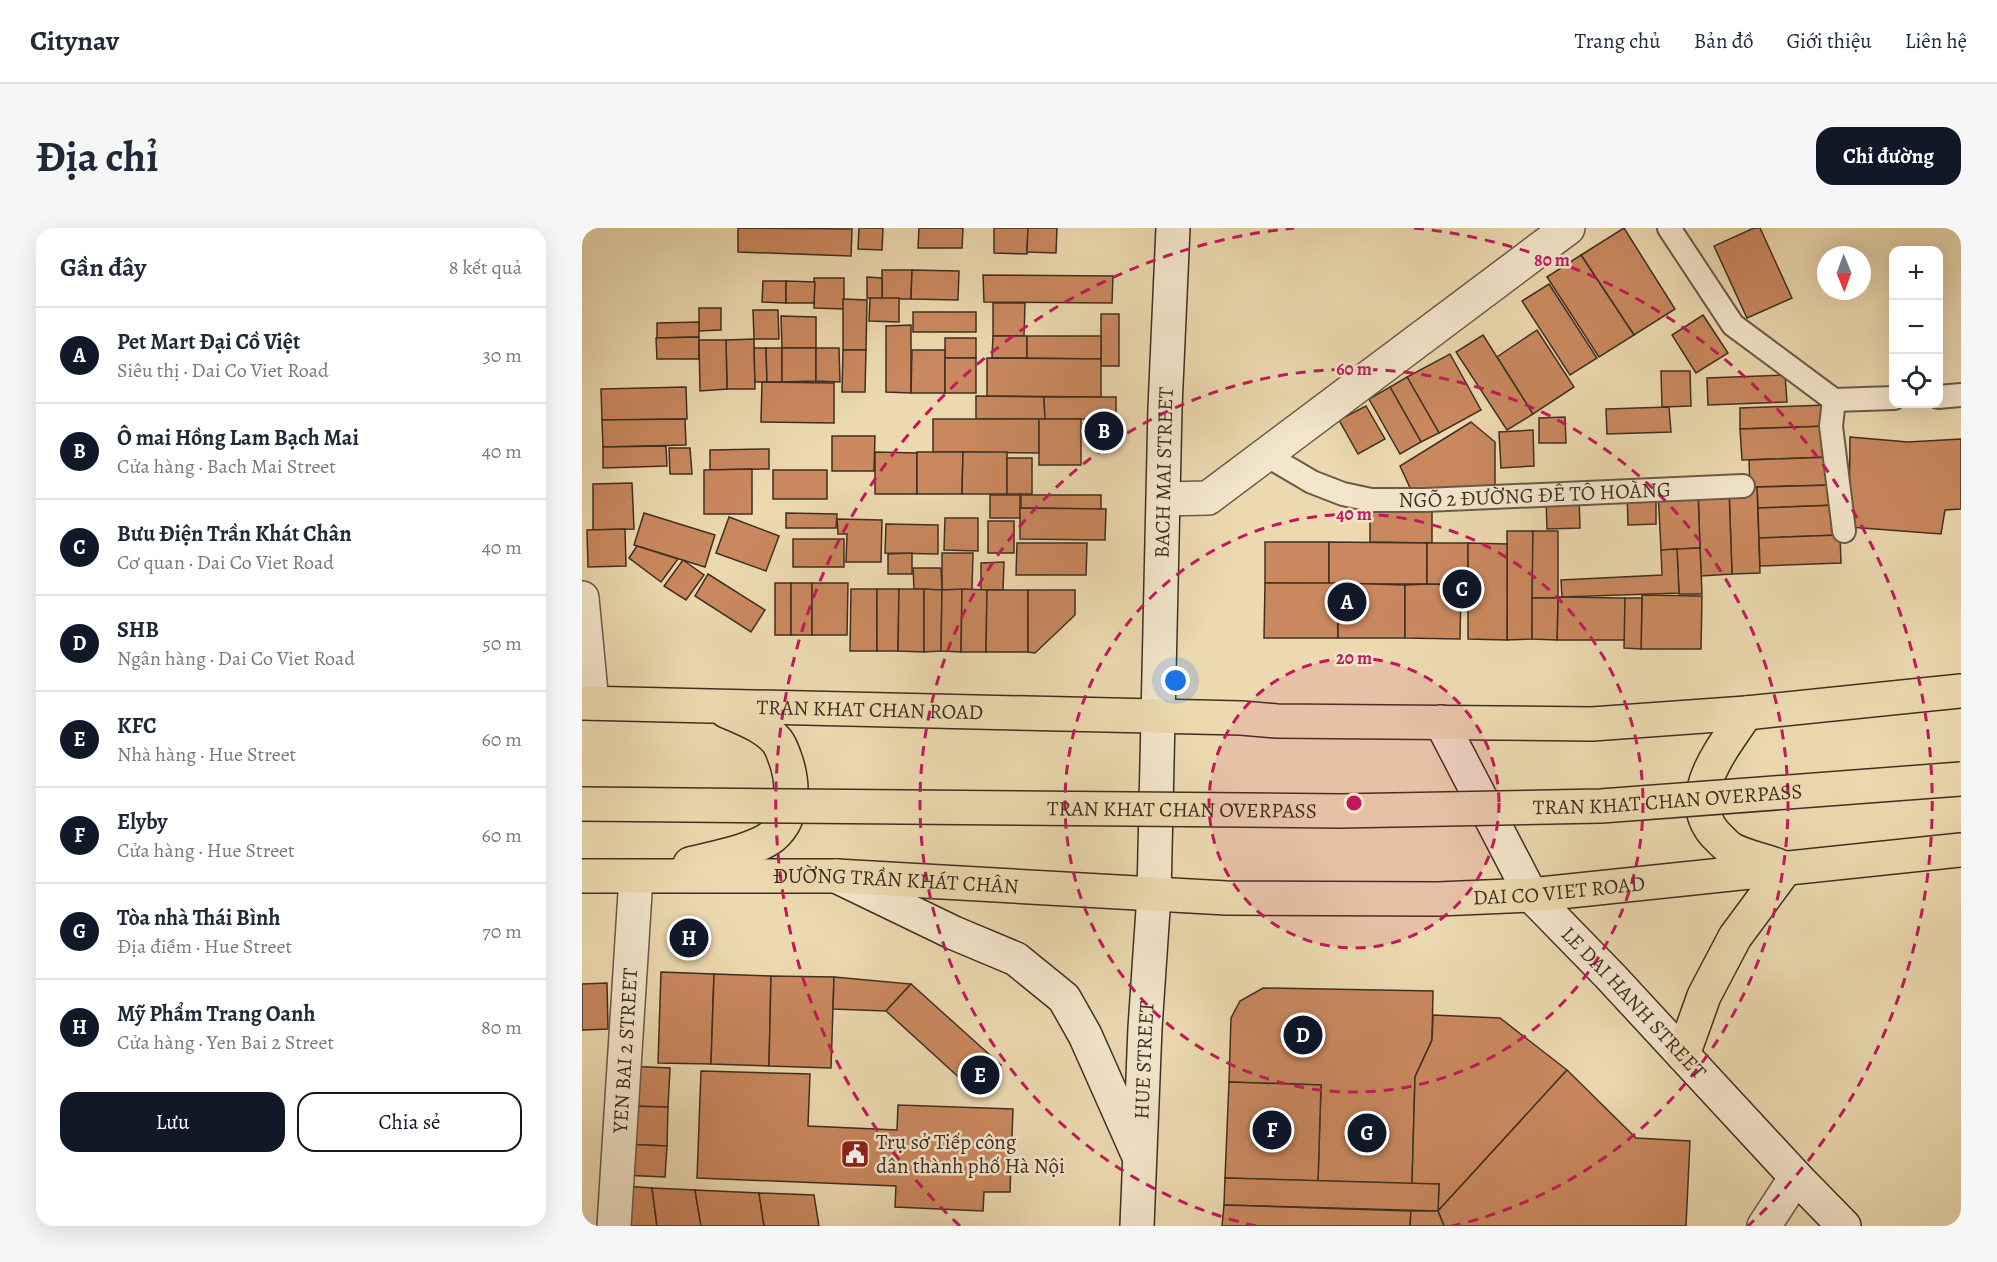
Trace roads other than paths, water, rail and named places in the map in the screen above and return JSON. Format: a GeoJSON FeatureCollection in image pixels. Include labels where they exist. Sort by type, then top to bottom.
{"type":"FeatureCollection","features":[{"type":"Feature","properties":{"kind":"main road"},"geometry":{"type":"LineString","coordinates":[[1158,717],[1592,724],[1746,713],[1961,691]]}},
{"type":"Feature","properties":{"kind":"main road","name":"TRAN KHAT CHAN ROAD"},"geometry":{"type":"LineString","coordinates":[[587,703],[1158,717]]}},
{"type":"Feature","properties":{"kind":"main road"},"geometry":{"type":"LineString","coordinates":[[582,876],[636,877],[742,852],[773,836],[788,816],[792,793],[788,768],[779,743],[760,726],[716,706]]}},
{"type":"Feature","properties":{"kind":"main road"},"geometry":{"type":"LineString","coordinates":[[1683,1055],[1704,996],[1735,937],[1786,868],[1731,849],[1711,828],[1704,815],[1702,803],[1709,774],[1746,713]]}},
{"type":"Feature","properties":{"kind":"main road","name":"TRAN KHAT CHAN OVERPASS"},"geometry":{"type":"LineString","coordinates":[[582,804],[1340,812],[1600,806],[1961,779]]}},
{"type":"Feature","properties":{"kind":"main road","name":"DAI CO VIET ROAD"},"geometry":{"type":"LineString","coordinates":[[1154,895],[1226,898],[1438,899],[1531,895],[1961,850]]}},
{"type":"Feature","properties":{"kind":"main road","name":"ĐƯỜNG TRẦN KHÁT CHÂN"},"geometry":{"type":"LineString","coordinates":[[636,877],[836,876],[1154,895]]}},
{"type":"Feature","properties":{"kind":"street","name":"BACH MAI STREET"},"geometry":{"type":"LineString","coordinates":[[1154,895],[1165,408],[1173,228]]}},
{"type":"Feature","properties":{"kind":"street"},"geometry":{"type":"LineString","coordinates":[[1164,499],[1208,498],[1568,228]]}},
{"type":"Feature","properties":{"kind":"street"},"geometry":{"type":"LineString","coordinates":[[582,598],[587,703]]}},
{"type":"Feature","properties":{"kind":"street","name":"LE DAI HANH STREET"},"geometry":{"type":"LineString","coordinates":[[1441,723],[1531,895],[1844,1226]]}},
{"type":"Feature","properties":{"kind":"street"},"geometry":{"type":"LineString","coordinates":[[836,876],[954,933],[1016,959],[1064,998],[1085,1035],[1139,1158]]}},
{"type":"Feature","properties":{"kind":"street","name":"YEN BAI 2 STREET"},"geometry":{"type":"LineString","coordinates":[[614,1226],[636,877]]}},
{"type":"Feature","properties":{"kind":"street","name":"HUE STREET"},"geometry":{"type":"LineString","coordinates":[[1137,1226],[1145,1028],[1154,895]]}},
{"type":"Feature","properties":{"kind":"street"},"geometry":{"type":"LineString","coordinates":[[1764,1226],[1796,1177]]}},
{"type":"Feature","properties":{"kind":"lane"},"geometry":{"type":"LineString","coordinates":[[1669,228],[1733,325],[1834,400],[1889,398]]}},
{"type":"Feature","properties":{"kind":"lane"},"geometry":{"type":"LineString","coordinates":[[1943,397],[1961,395]]}},
{"type":"Feature","properties":{"kind":"lane"},"geometry":{"type":"LineString","coordinates":[[1834,400],[1831,426],[1844,531]]}},
{"type":"Feature","properties":{"kind":"lane","name":"NGÕ 2 ĐƯỜNG ĐÊ TÔ HOÀNG"},"geometry":{"type":"LineString","coordinates":[[1266,455],[1312,482],[1343,494],[1371,501],[1743,486]]}},
{"type":"Feature","properties":{"kind":"place","name":"Ô mai Hồng Lam Bạch Mai"},"geometry":{"type":"Point","coordinates":[1104,431]}},
{"type":"Feature","properties":{"kind":"place","name":"Bưu Điện Trần Khát Chân"},"geometry":{"type":"Point","coordinates":[1462,589]}},
{"type":"Feature","properties":{"kind":"place","name":"Pet Mart Đại Cồ Việt"},"geometry":{"type":"Point","coordinates":[1347,602]}},
{"type":"Feature","properties":{"kind":"place","name":"Mỹ Phẩm Trang Oanh"},"geometry":{"type":"Point","coordinates":[689,938]}},
{"type":"Feature","properties":{"kind":"place","name":"SHB"},"geometry":{"type":"Point","coordinates":[1303,1035]}},
{"type":"Feature","properties":{"kind":"place","name":"KFC"},"geometry":{"type":"Point","coordinates":[980,1075]}},
{"type":"Feature","properties":{"kind":"place","name":"Elyby"},"geometry":{"type":"Point","coordinates":[1272,1130]}},
{"type":"Feature","properties":{"kind":"place","name":"Tòa nhà Thái Bình"},"geometry":{"type":"Point","coordinates":[1367,1133]}},
{"type":"Feature","properties":{"kind":"place","name":"Trụ sở Tiếp công dân thành phố Hà Nội"},"geometry":{"type":"Point","coordinates":[855,1154]}}]}
